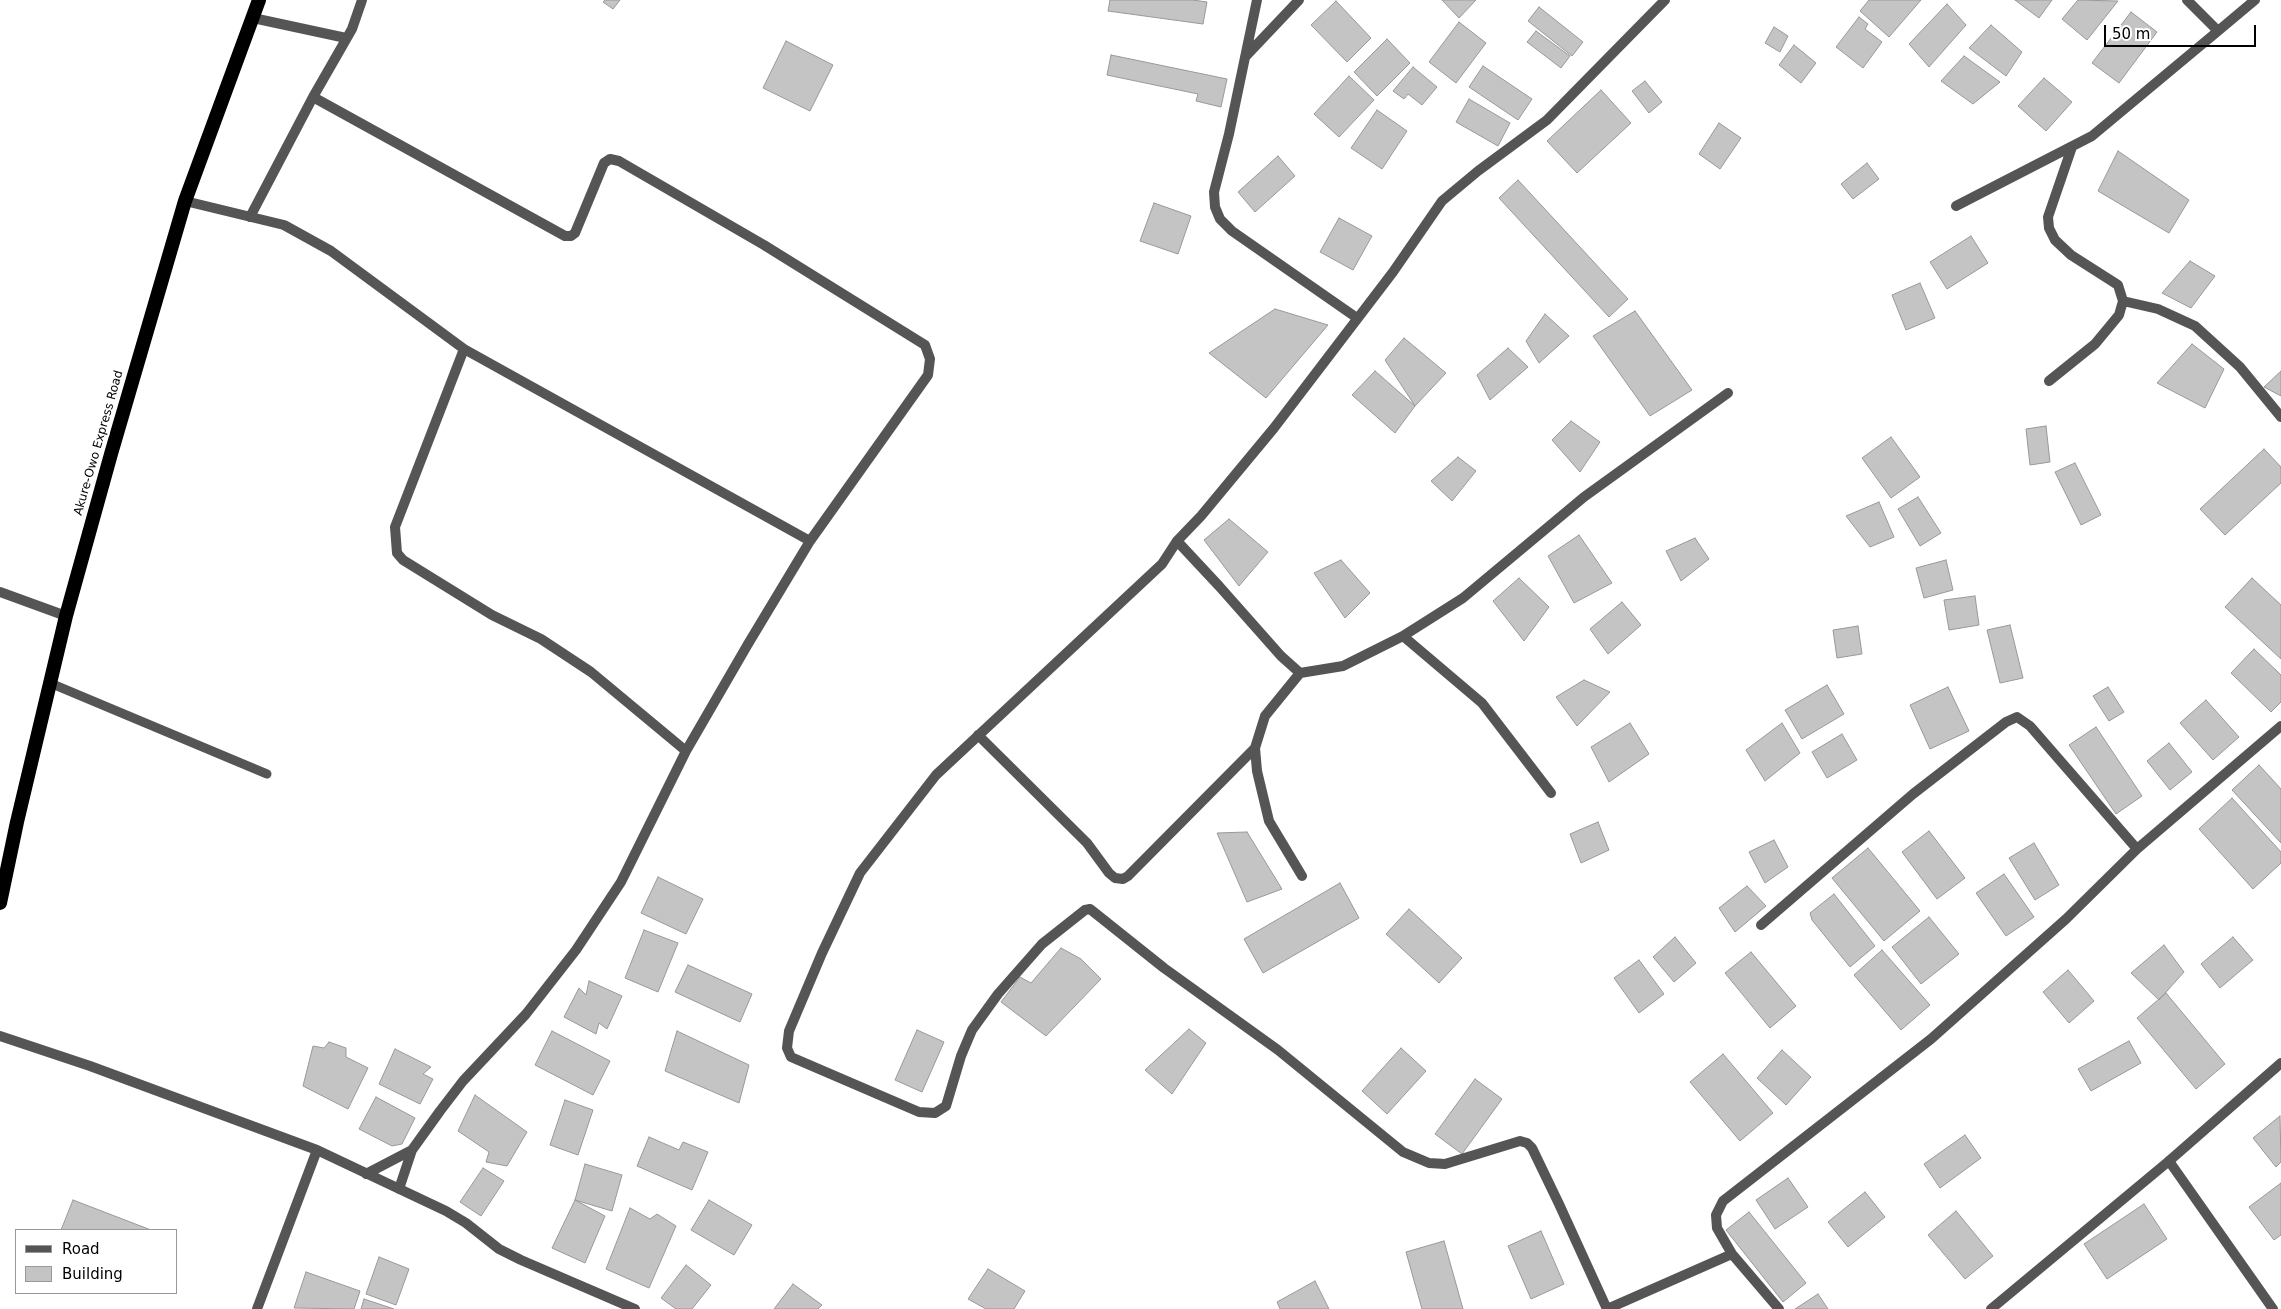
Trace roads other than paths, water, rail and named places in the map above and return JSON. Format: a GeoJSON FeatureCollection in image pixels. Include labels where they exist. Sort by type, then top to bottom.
{"type":"FeatureCollection","features":[{"type":"Feature","properties":{"kind":"highway","name":"Akure-Owo Express Road"},"geometry":{"type":"LineString","coordinates":[[0,904],[66,616],[185,200],[259,0]]}},
{"type":"Feature","properties":{"kind":"street"},"geometry":{"type":"LineString","coordinates":[[250,217],[346,38],[362,0]]}},
{"type":"Feature","properties":{"kind":"street"},"geometry":{"type":"LineString","coordinates":[[1257,0],[1229,134],[1214,192],[1215,207],[1220,219],[1232,231],[1357,318]]}},
{"type":"Feature","properties":{"kind":"street"},"geometry":{"type":"LineString","coordinates":[[1245,58],[1299,0]]}},
{"type":"Feature","properties":{"kind":"street"},"geometry":{"type":"LineString","coordinates":[[1665,0],[1547,120],[1478,171],[1442,201],[1393,272],[1274,428],[1201,516],[1177,541],[1162,564],[936,775],[860,873],[789,1031],[787,1048],[791,1057],[919,1112],[935,1113],[946,1106],[961,1056],[972,1030],[998,994],[1042,944],[1085,910],[1090,909],[1156,962],[1278,1050],[1403,1152],[1428,1163],[1445,1164],[1520,1141],[1527,1143],[1532,1148],[1559,1204],[1607,1309],[1732,1254]]}},
{"type":"Feature","properties":{"kind":"street"},"geometry":{"type":"LineString","coordinates":[[2187,0],[2218,31]]}},
{"type":"Feature","properties":{"kind":"street"},"geometry":{"type":"LineString","coordinates":[[1956,206],[1995,187],[2030,166],[2092,136],[2254,0]]}},
{"type":"Feature","properties":{"kind":"street"},"geometry":{"type":"LineString","coordinates":[[253,18],[346,38]]}},
{"type":"Feature","properties":{"kind":"street"},"geometry":{"type":"LineString","coordinates":[[313,97],[565,236],[571,236],[575,232],[604,163],[610,160],[620,161],[764,245],[925,345],[930,359],[928,375],[810,541],[686,751],[621,882],[576,950],[526,1014],[463,1081],[412,1150],[399,1189]]}},
{"type":"Feature","properties":{"kind":"street"},"geometry":{"type":"LineString","coordinates":[[2049,381],[2095,344],[2119,315],[2123,301],[2118,285],[2071,255],[2054,240],[2049,228],[2048,217],[2072,147]]}},
{"type":"Feature","properties":{"kind":"street"},"geometry":{"type":"LineString","coordinates":[[185,200],[284,225],[331,251],[464,349],[810,541]]}},
{"type":"Feature","properties":{"kind":"street"},"geometry":{"type":"LineString","coordinates":[[2123,301],[2158,309],[2195,326],[2240,367],[2281,417]]}},
{"type":"Feature","properties":{"kind":"street"},"geometry":{"type":"LineString","coordinates":[[464,349],[395,527],[397,553],[403,560],[467,600],[492,615],[541,639],[591,672],[686,751]]}},
{"type":"Feature","properties":{"kind":"street"},"geometry":{"type":"LineString","coordinates":[[1302,876],[1269,821],[1255,748],[1264,716],[1300,673],[1343,666],[1403,636],[1463,598],[1584,497],[1728,393]]}},
{"type":"Feature","properties":{"kind":"street"},"geometry":{"type":"LineString","coordinates":[[1177,541],[1281,656],[1300,673]]}},
{"type":"Feature","properties":{"kind":"street"},"geometry":{"type":"LineString","coordinates":[[0,592],[66,616]]}},
{"type":"Feature","properties":{"kind":"street"},"geometry":{"type":"LineString","coordinates":[[1403,636],[1482,703],[1551,793]]}},
{"type":"Feature","properties":{"kind":"street"},"geometry":{"type":"LineString","coordinates":[[1761,925],[1913,794],[2006,722],[2017,717],[2030,726],[2137,849]]}},
{"type":"Feature","properties":{"kind":"street"},"geometry":{"type":"LineString","coordinates":[[1779,1309],[1732,1254],[1716,1228],[1716,1215],[1723,1201],[1925,1044],[2066,919],[2137,849],[2281,726]]}},
{"type":"Feature","properties":{"kind":"street"},"geometry":{"type":"LineString","coordinates":[[978,735],[1087,843],[1109,873],[1115,878],[1123,879],[1255,748]]}},
{"type":"Feature","properties":{"kind":"street"},"geometry":{"type":"LineString","coordinates":[[0,1036],[90,1066],[317,1150],[466,1222],[499,1249],[635,1309]]}},
{"type":"Feature","properties":{"kind":"street"},"geometry":{"type":"LineString","coordinates":[[1991,1309],[2169,1161],[2281,1062]]}},
{"type":"Feature","properties":{"kind":"street"},"geometry":{"type":"LineString","coordinates":[[257,1309],[317,1150]]}},
{"type":"Feature","properties":{"kind":"street"},"geometry":{"type":"LineString","coordinates":[[366,1174],[412,1150]]}},
{"type":"Feature","properties":{"kind":"street"},"geometry":{"type":"LineString","coordinates":[[2169,1161],[2272,1309]]}},
{"type":"Feature","properties":{"kind":"lane"},"geometry":{"type":"LineString","coordinates":[[50,683],[267,774]]}}]}
